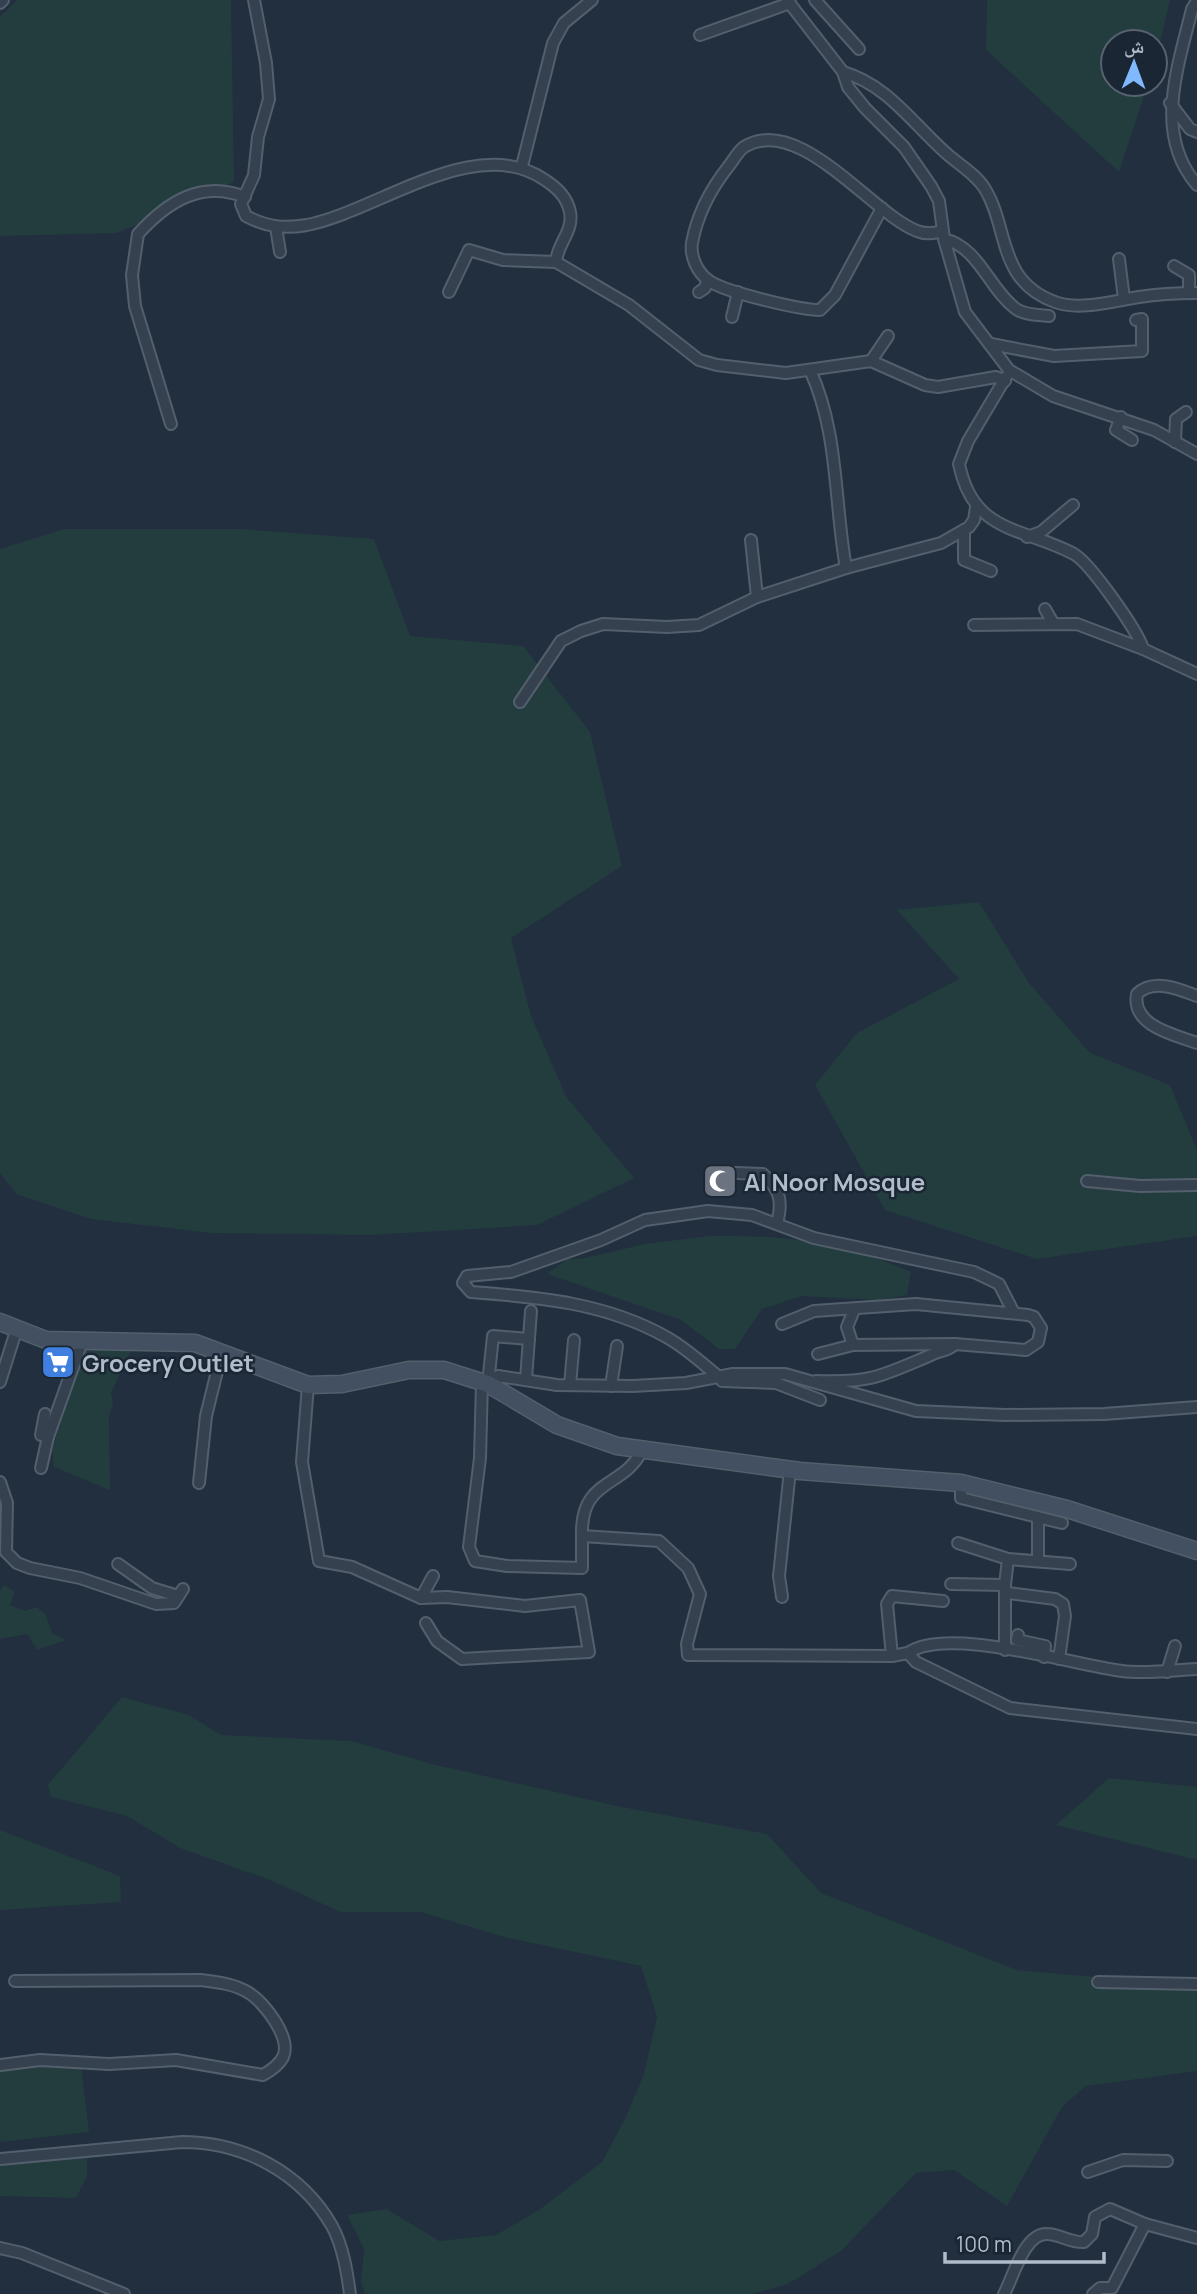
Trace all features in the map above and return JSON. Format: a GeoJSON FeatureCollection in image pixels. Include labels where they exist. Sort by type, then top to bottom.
{"type":"FeatureCollection","features":[{"type":"Feature","properties":{"kind":"main road"},"geometry":{"type":"LineString","coordinates":[[0,1322],[16,1331],[46,1340],[184,1342],[222,1351],[290,1381],[308,1385],[342,1384],[391,1367],[444,1370],[488,1384],[586,1438],[642,1450],[790,1470],[961,1483],[1067,1509],[1197,1550]]}},
{"type":"Feature","properties":{"kind":"street"},"geometry":{"type":"LineString","coordinates":[[254,0],[266,63],[269,99],[258,137],[254,175],[241,204],[246,216],[276,227],[323,221],[462,170],[522,166],[557,189],[569,207],[570,225],[556,254],[556,262]]}},
{"type":"Feature","properties":{"kind":"street"},"geometry":{"type":"LineString","coordinates":[[522,166],[552,43],[564,23],[592,0]]}},
{"type":"Feature","properties":{"kind":"street"},"geometry":{"type":"LineString","coordinates":[[815,0],[859,49]]}},
{"type":"Feature","properties":{"kind":"street"},"geometry":{"type":"LineString","coordinates":[[1197,1],[1192,9],[1170,103],[1173,139],[1182,162],[1197,185]]}},
{"type":"Feature","properties":{"kind":"street"},"geometry":{"type":"LineString","coordinates":[[700,36],[788,2],[843,72],[848,87],[904,147],[931,186],[939,201],[944,235],[960,300],[1009,370],[1053,396],[1121,417],[1197,454]]}},
{"type":"Feature","properties":{"kind":"street"},"geometry":{"type":"LineString","coordinates":[[843,72],[879,90],[903,108],[939,147],[982,184],[1006,254],[1020,276],[1053,302],[1064,304],[1172,293],[1194,295],[1189,275],[1174,266]]}},
{"type":"Feature","properties":{"kind":"street"},"geometry":{"type":"LineString","coordinates":[[1170,103],[1190,129],[1197,132]]}},
{"type":"Feature","properties":{"kind":"street"},"geometry":{"type":"LineString","coordinates":[[882,208],[828,305],[810,310],[737,292],[707,280],[695,265],[691,252],[695,230],[711,192],[743,147],[761,141],[785,142],[840,173],[882,208],[917,231],[944,235],[956,242],[970,254],[1017,309],[1049,316]]}},
{"type":"Feature","properties":{"kind":"street"},"geometry":{"type":"LineString","coordinates":[[171,424],[135,306],[132,275],[138,234],[183,197],[217,188],[245,197]]}},
{"type":"Feature","properties":{"kind":"street"},"geometry":{"type":"LineString","coordinates":[[276,227],[280,252]]}},
{"type":"Feature","properties":{"kind":"street"},"geometry":{"type":"LineString","coordinates":[[449,292],[469,250],[503,260],[556,262],[629,305],[699,360],[764,373],[810,370],[871,361],[925,385],[938,387],[996,377],[1004,381]]}},
{"type":"Feature","properties":{"kind":"street"},"geometry":{"type":"LineString","coordinates":[[1119,259],[1124,299]]}},
{"type":"Feature","properties":{"kind":"street"},"geometry":{"type":"LineString","coordinates":[[699,292],[705,288],[707,280]]}},
{"type":"Feature","properties":{"kind":"street"},"geometry":{"type":"LineString","coordinates":[[732,317],[737,292]]}},
{"type":"Feature","properties":{"kind":"street"},"geometry":{"type":"LineString","coordinates":[[988,343],[1042,355],[1128,354],[1142,351],[1142,319],[1136,320]]}},
{"type":"Feature","properties":{"kind":"street"},"geometry":{"type":"LineString","coordinates":[[871,361],[888,336]]}},
{"type":"Feature","properties":{"kind":"street"},"geometry":{"type":"LineString","coordinates":[[810,370],[823,403],[838,477],[840,537],[846,568]]}},
{"type":"Feature","properties":{"kind":"street"},"geometry":{"type":"LineString","coordinates":[[1009,370],[968,441],[959,464],[976,507],[994,522],[1084,561],[1139,634],[1143,649]]}},
{"type":"Feature","properties":{"kind":"street"},"geometry":{"type":"LineString","coordinates":[[1175,442],[1176,419],[1186,412]]}},
{"type":"Feature","properties":{"kind":"street"},"geometry":{"type":"LineString","coordinates":[[1121,417],[1116,430],[1132,440]]}},
{"type":"Feature","properties":{"kind":"street"},"geometry":{"type":"LineString","coordinates":[[1027,537],[1041,532],[1073,505]]}},
{"type":"Feature","properties":{"kind":"street"},"geometry":{"type":"LineString","coordinates":[[520,702],[561,641],[580,631],[603,624],[676,627],[699,625],[757,597],[846,568],[941,543],[964,530],[974,520],[976,507]]}},
{"type":"Feature","properties":{"kind":"street"},"geometry":{"type":"LineString","coordinates":[[964,530],[964,560],[991,571]]}},
{"type":"Feature","properties":{"kind":"street"},"geometry":{"type":"LineString","coordinates":[[751,540],[757,597]]}},
{"type":"Feature","properties":{"kind":"street"},"geometry":{"type":"LineString","coordinates":[[1045,609],[1054,623]]}},
{"type":"Feature","properties":{"kind":"street"},"geometry":{"type":"LineString","coordinates":[[974,625],[1054,623],[1088,626],[1116,641],[1143,649],[1197,674]]}},
{"type":"Feature","properties":{"kind":"street"},"geometry":{"type":"LineString","coordinates":[[1197,996],[1178,989],[1150,986],[1137,994],[1136,1002],[1145,1020],[1197,1043]]}},
{"type":"Feature","properties":{"kind":"street"},"geometry":{"type":"LineString","coordinates":[[736,1173],[763,1174],[777,1187],[782,1205],[777,1223]]}},
{"type":"Feature","properties":{"kind":"street"},"geometry":{"type":"LineString","coordinates":[[1087,1181],[1140,1186],[1197,1185]]}},
{"type":"Feature","properties":{"kind":"street"},"geometry":{"type":"LineString","coordinates":[[820,1400],[776,1383],[716,1378],[668,1338],[608,1311],[545,1298],[471,1292],[463,1283],[467,1276],[511,1272],[601,1240],[645,1220],[708,1211],[752,1215],[814,1238],[974,1272],[999,1284],[1014,1313]]}},
{"type":"Feature","properties":{"kind":"street"},"geometry":{"type":"LineString","coordinates":[[782,1324],[814,1311],[916,1304],[1034,1317],[1039,1322],[1041,1335],[1033,1348],[1026,1350],[955,1344],[853,1345],[818,1354]]}},
{"type":"Feature","properties":{"kind":"street"},"geometry":{"type":"LineString","coordinates":[[853,1345],[847,1327],[854,1310]]}},
{"type":"Feature","properties":{"kind":"street"},"geometry":{"type":"LineString","coordinates":[[526,1379],[531,1311]]}},
{"type":"Feature","properties":{"kind":"street"},"geometry":{"type":"LineString","coordinates":[[0,1382],[16,1331]]}},
{"type":"Feature","properties":{"kind":"street"},"geometry":{"type":"LineString","coordinates":[[529,1339],[493,1336],[470,1548],[475,1561],[508,1566],[582,1568],[585,1507],[590,1497],[636,1462],[642,1450]]}},
{"type":"Feature","properties":{"kind":"street"},"geometry":{"type":"LineString","coordinates":[[570,1385],[574,1340]]}},
{"type":"Feature","properties":{"kind":"street"},"geometry":{"type":"LineString","coordinates":[[41,1468],[48,1437],[82,1342]]}},
{"type":"Feature","properties":{"kind":"street"},"geometry":{"type":"LineString","coordinates":[[810,1381],[860,1381],[889,1375],[932,1354],[946,1352],[955,1344]]}},
{"type":"Feature","properties":{"kind":"street"},"geometry":{"type":"LineString","coordinates":[[611,1386],[617,1346]]}},
{"type":"Feature","properties":{"kind":"street"},"geometry":{"type":"LineString","coordinates":[[199,1483],[206,1416],[222,1351]]}},
{"type":"Feature","properties":{"kind":"street"},"geometry":{"type":"LineString","coordinates":[[488,1384],[498,1376],[570,1385],[611,1386],[669,1385],[716,1378],[785,1374],[829,1389],[916,1411],[1051,1416],[1197,1407]]}},
{"type":"Feature","properties":{"kind":"street"},"geometry":{"type":"LineString","coordinates":[[308,1385],[302,1462],[319,1561],[352,1567],[421,1598],[447,1597],[524,1606],[580,1600],[589,1652],[462,1659],[437,1641],[426,1623]]}},
{"type":"Feature","properties":{"kind":"street"},"geometry":{"type":"LineString","coordinates":[[45,1414],[41,1434],[48,1437]]}},
{"type":"Feature","properties":{"kind":"street"},"geometry":{"type":"LineString","coordinates":[[782,1597],[779,1576],[790,1470]]}},
{"type":"Feature","properties":{"kind":"street"},"geometry":{"type":"LineString","coordinates":[[961,1483],[961,1498],[1062,1523]]}},
{"type":"Feature","properties":{"kind":"street"},"geometry":{"type":"LineString","coordinates":[[1,1486],[6,1552],[17,1563],[80,1578],[156,1604],[174,1603],[181,1592],[152,1588],[117,1564]]}},
{"type":"Feature","properties":{"kind":"street"},"geometry":{"type":"LineString","coordinates":[[1038,1517],[1038,1556]]}},
{"type":"Feature","properties":{"kind":"street"},"geometry":{"type":"LineString","coordinates":[[582,1536],[660,1541],[688,1568],[700,1594],[687,1644],[688,1655],[892,1656],[908,1653],[916,1647],[948,1643],[1125,1671],[1167,1672],[1197,1669]]}},
{"type":"Feature","properties":{"kind":"street"},"geometry":{"type":"LineString","coordinates":[[958,1543],[1008,1559],[1070,1564]]}},
{"type":"Feature","properties":{"kind":"street"},"geometry":{"type":"LineString","coordinates":[[1005,1650],[1008,1559]]}},
{"type":"Feature","properties":{"kind":"street"},"geometry":{"type":"LineString","coordinates":[[421,1598],[433,1576]]}},
{"type":"Feature","properties":{"kind":"street"},"geometry":{"type":"LineString","coordinates":[[951,1584],[1007,1589],[1055,1599],[1063,1604],[1065,1616],[1059,1659]]}},
{"type":"Feature","properties":{"kind":"street"},"geometry":{"type":"LineString","coordinates":[[892,1656],[887,1604],[892,1596],[943,1601]]}},
{"type":"Feature","properties":{"kind":"street"},"geometry":{"type":"LineString","coordinates":[[1018,1635],[1017,1640],[1021,1643],[1045,1646],[1044,1657]]}},
{"type":"Feature","properties":{"kind":"street"},"geometry":{"type":"LineString","coordinates":[[1167,1672],[1175,1646]]}},
{"type":"Feature","properties":{"kind":"street"},"geometry":{"type":"LineString","coordinates":[[908,1653],[916,1662],[1010,1708],[1197,1729]]}},
{"type":"Feature","properties":{"kind":"street"},"geometry":{"type":"LineString","coordinates":[[0,2065],[40,2060],[109,2064],[176,2060],[263,2076],[282,2057],[285,2049],[278,2027],[258,2000],[229,1985],[201,1980],[15,1981]]}},
{"type":"Feature","properties":{"kind":"street"},"geometry":{"type":"LineString","coordinates":[[1098,1982],[1197,1984]]}},
{"type":"Feature","properties":{"kind":"street"},"geometry":{"type":"LineString","coordinates":[[0,2159],[182,2142],[202,2142],[245,2152],[285,2174],[331,2224],[342,2252],[350,2294]]}},
{"type":"Feature","properties":{"kind":"street"},"geometry":{"type":"LineString","coordinates":[[1088,2172],[1123,2160],[1167,2161]]}},
{"type":"Feature","properties":{"kind":"street"},"geometry":{"type":"LineString","coordinates":[[1004,2294],[1028,2244],[1040,2234],[1084,2242],[1092,2234],[1096,2217],[1110,2208],[1145,2224],[1197,2238]]}},
{"type":"Feature","properties":{"kind":"street"},"geometry":{"type":"LineString","coordinates":[[1093,2294],[1100,2288],[1112,2288],[1145,2224]]}},
{"type":"Feature","properties":{"kind":"street"},"geometry":{"type":"LineString","coordinates":[[0,2248],[22,2253],[101,2291],[124,2294]]}},
{"type":"Feature","properties":{"kind":"green space"},"geometry":{"type":"Polygon","coordinates":[[[17,0],[231,0],[234,182],[117,233],[0,236],[0,17],[17,0]]]}},
{"type":"Feature","properties":{"kind":"green space"},"geometry":{"type":"Polygon","coordinates":[[[987,0],[1170,0],[1163,28],[1099,28],[1099,98],[1143,98],[1119,172],[986,50],[987,0]]]}},
{"type":"Feature","properties":{"kind":"green space"},"geometry":{"type":"Polygon","coordinates":[[[64,529],[240,529],[374,539],[410,636],[523,646],[590,732],[622,866],[511,938],[531,1016],[567,1098],[634,1178],[537,1225],[371,1235],[212,1233],[91,1219],[16,1194],[0,1173],[0,549],[64,529]]]}},
{"type":"Feature","properties":{"kind":"green space"},"geometry":{"type":"Polygon","coordinates":[[[979,902],[1029,983],[1090,1053],[1170,1085],[1197,1150],[1197,1236],[1037,1259],[885,1210],[815,1085],[857,1033],[959,979],[897,910],[979,902]]]}},
{"type":"Feature","properties":{"kind":"green space"},"geometry":{"type":"Polygon","coordinates":[[[710,1236],[788,1239],[860,1253],[911,1272],[907,1295],[880,1300],[801,1296],[762,1309],[735,1349],[719,1349],[681,1320],[547,1274],[567,1259],[580,1259],[645,1244],[710,1236]]]}},
{"type":"Feature","properties":{"kind":"green space"},"geometry":{"type":"Polygon","coordinates":[[[133,1347],[111,1393],[113,1403],[109,1417],[110,1490],[54,1467],[52,1450],[83,1351],[133,1347]]]}},
{"type":"Feature","properties":{"kind":"green space"},"geometry":{"type":"Polygon","coordinates":[[[4,1585],[15,1592],[10,1605],[25,1611],[36,1607],[45,1613],[52,1633],[66,1640],[37,1650],[27,1634],[0,1639],[0,1591],[4,1585]]]}},
{"type":"Feature","properties":{"kind":"green space"},"geometry":{"type":"Polygon","coordinates":[[[122,1697],[189,1715],[221,1735],[351,1741],[432,1764],[617,1806],[767,1834],[821,1893],[1017,1970],[1197,1986],[1197,2071],[1086,2086],[1062,2107],[1007,2206],[954,2170],[916,2173],[842,2250],[788,2284],[752,2294],[365,2294],[361,2282],[364,2249],[347,2215],[387,2209],[439,2241],[496,2235],[539,2210],[602,2162],[625,2119],[644,2074],[657,2017],[641,1966],[504,1937],[421,1912],[341,1912],[270,1880],[180,1848],[127,1816],[51,1797],[48,1785],[122,1697]]]}},
{"type":"Feature","properties":{"kind":"green space"},"geometry":{"type":"Polygon","coordinates":[[[1109,1778],[1197,1787],[1197,1860],[1056,1825],[1109,1778]]]}},
{"type":"Feature","properties":{"kind":"green space"},"geometry":{"type":"Polygon","coordinates":[[[0,1830],[120,1876],[121,1902],[0,1910],[0,1830]]]}},
{"type":"Feature","properties":{"kind":"green space"},"geometry":{"type":"Polygon","coordinates":[[[45,2063],[81,2064],[89,2132],[0,2142],[0,2071],[45,2063]]]}},
{"type":"Feature","properties":{"kind":"green space"},"geometry":{"type":"Polygon","coordinates":[[[87,2155],[87,2176],[76,2198],[0,2196],[0,2163],[87,2155]]]}},
{"type":"Feature","properties":{"kind":"place","name":"Al Noor Mosque"},"geometry":{"type":"Point","coordinates":[720,1181]}},
{"type":"Feature","properties":{"kind":"place","name":"Grocery Outlet"},"geometry":{"type":"Point","coordinates":[58,1362]}}]}
